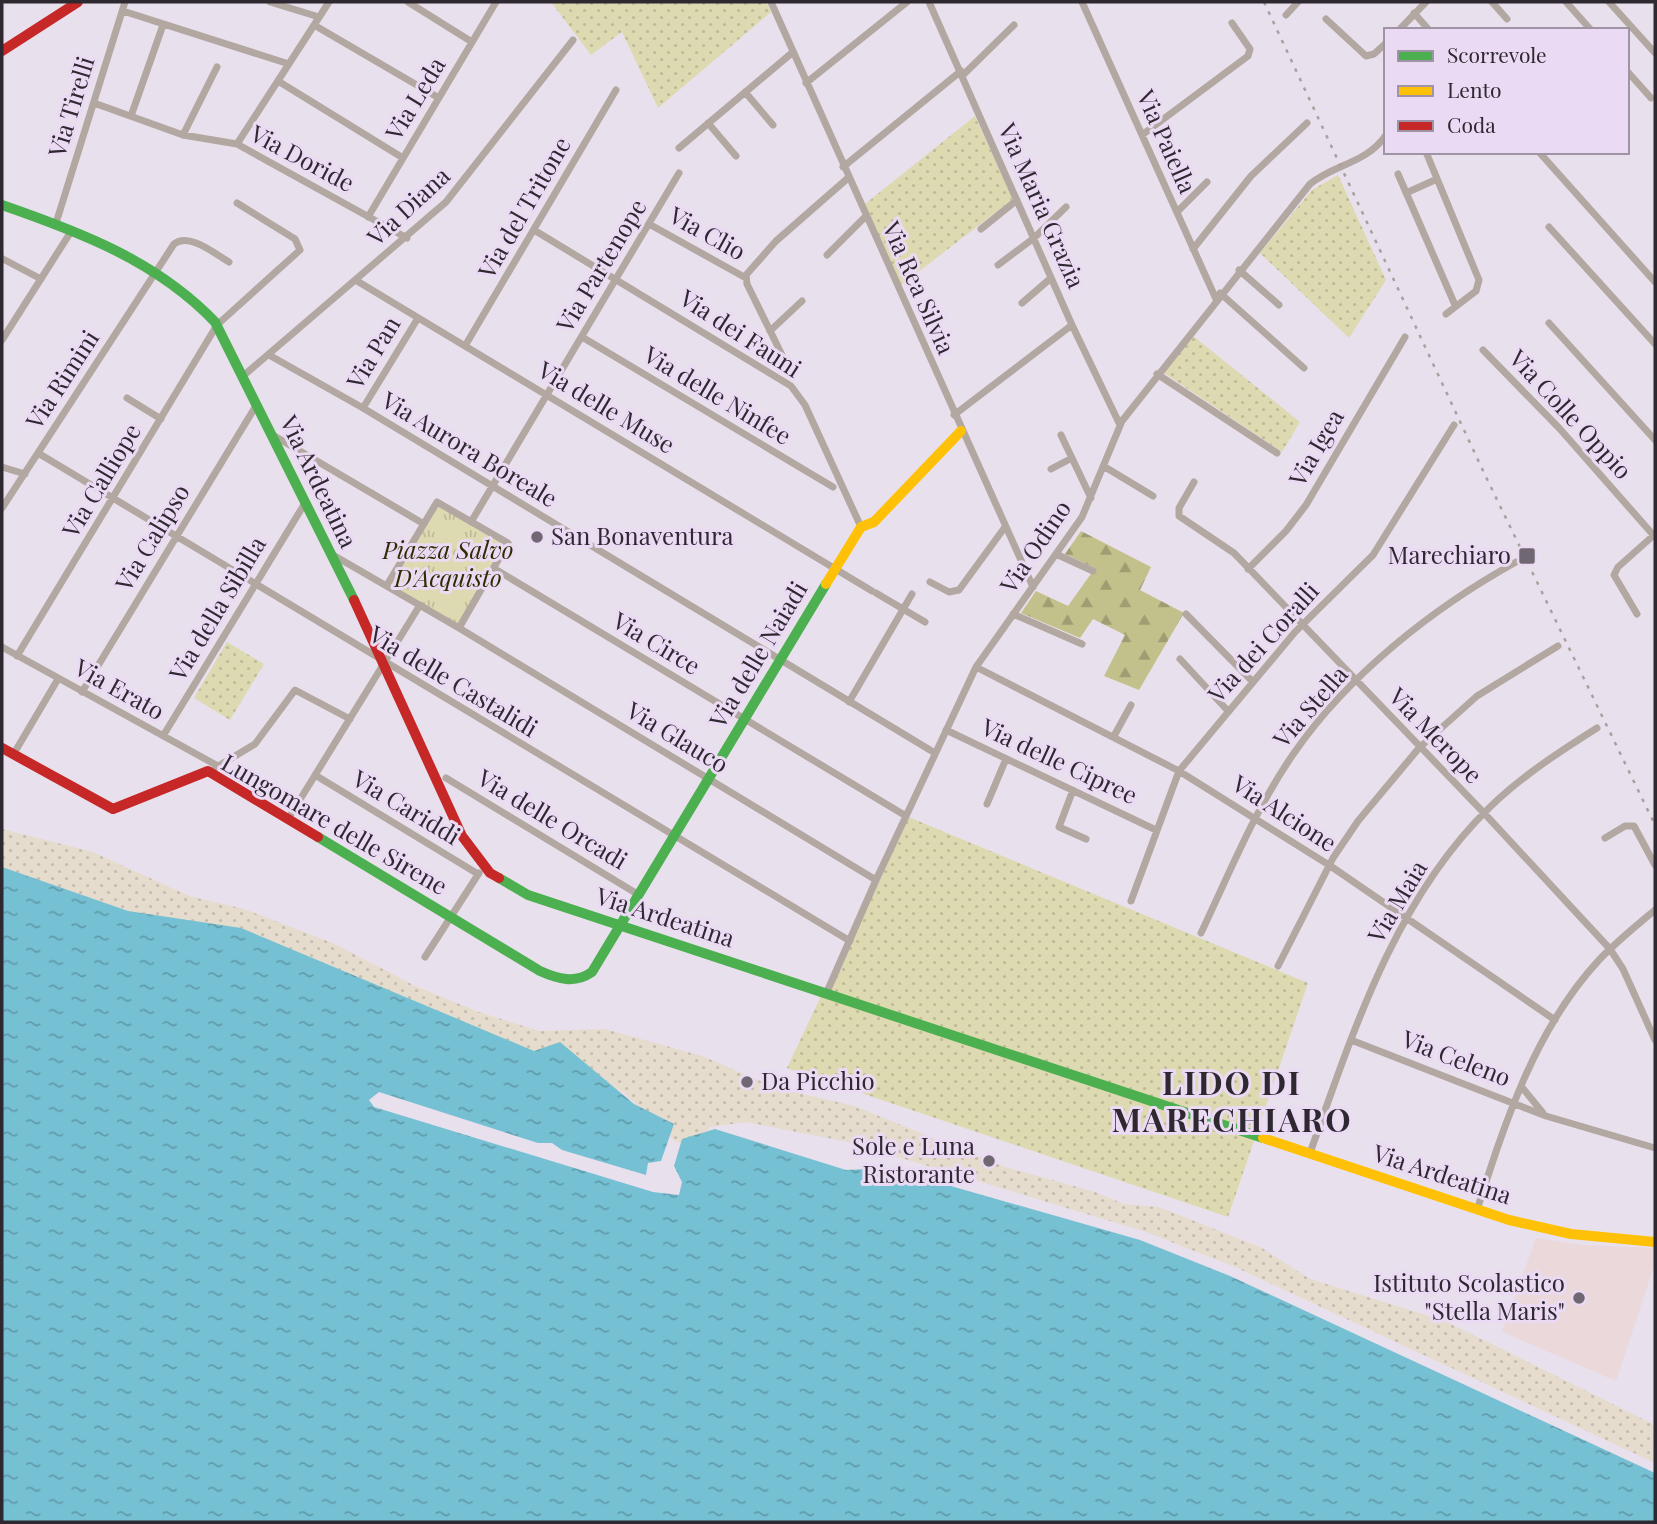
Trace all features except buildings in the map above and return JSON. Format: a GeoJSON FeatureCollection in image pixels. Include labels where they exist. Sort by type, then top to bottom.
{"type":"FeatureCollection","features":[{"type":"Feature","properties":{"kind":"main road"},"geometry":{"type":"LineString","coordinates":[[2,51],[78,2]]}},
{"type":"Feature","properties":{"kind":"main road","name":"Via Ardeatina"},"geometry":{"type":"LineString","coordinates":[[2,205],[56,223],[156,272],[189,295],[217,325],[385,662],[462,836],[482,872],[522,893],[1477,1209],[1558,1231],[1655,1242]]}},
{"type":"Feature","properties":{"kind":"main road","name":"Via delle Naiadi"},"geometry":{"type":"LineString","coordinates":[[621,926],[861,527],[874,523],[961,431]]}},
{"type":"Feature","properties":{"kind":"main road","name":"Lungomare delle Sirene"},"geometry":{"type":"LineString","coordinates":[[2,748],[113,809],[213,769],[288,820],[549,975],[573,980],[591,974],[621,926]]}},
{"type":"Feature","properties":{"kind":"street","name":"Via Tirelli"},"geometry":{"type":"LineString","coordinates":[[56,223],[125,2]]}},
{"type":"Feature","properties":{"kind":"street"},"geometry":{"type":"LineString","coordinates":[[270,2],[319,17]]}},
{"type":"Feature","properties":{"kind":"street"},"geometry":{"type":"LineString","coordinates":[[237,144],[329,2]]}},
{"type":"Feature","properties":{"kind":"street"},"geometry":{"type":"LineString","coordinates":[[408,2],[472,42]]}},
{"type":"Feature","properties":{"kind":"street","name":"Via Leda"},"geometry":{"type":"LineString","coordinates":[[368,217],[496,2]]}},
{"type":"Feature","properties":{"kind":"street","name":"Via Rea Silvia"},"geometry":{"type":"LineString","coordinates":[[771,2],[1033,587]]}},
{"type":"Feature","properties":{"kind":"street"},"geometry":{"type":"LineString","coordinates":[[806,83],[907,2]]}},
{"type":"Feature","properties":{"kind":"street","name":"Via Maria Grazia"},"geometry":{"type":"LineString","coordinates":[[929,2],[1072,325],[1120,425]]}},
{"type":"Feature","properties":{"kind":"street","name":"Via Paiella"},"geometry":{"type":"LineString","coordinates":[[1082,2],[1193,249],[1218,296]]}},
{"type":"Feature","properties":{"kind":"street"},"geometry":{"type":"LineString","coordinates":[[1286,15],[1298,2]]}},
{"type":"Feature","properties":{"kind":"street"},"geometry":{"type":"LineString","coordinates":[[1401,28],[1426,2]]}},
{"type":"Feature","properties":{"kind":"street"},"geometry":{"type":"LineString","coordinates":[[1492,2],[1507,19]]}},
{"type":"Feature","properties":{"kind":"street"},"geometry":{"type":"LineString","coordinates":[[1566,2],[1589,28]]}},
{"type":"Feature","properties":{"kind":"street"},"geometry":{"type":"LineString","coordinates":[[1609,2],[1655,53]]}},
{"type":"Feature","properties":{"kind":"street"},"geometry":{"type":"LineString","coordinates":[[122,11],[289,64]]}},
{"type":"Feature","properties":{"kind":"street"},"geometry":{"type":"LineString","coordinates":[[1414,13],[1427,28]]}},
{"type":"Feature","properties":{"kind":"street"},"geometry":{"type":"LineString","coordinates":[[1326,19],[1366,56],[1374,54],[1384,45]]}},
{"type":"Feature","properties":{"kind":"street"},"geometry":{"type":"LineString","coordinates":[[1142,135],[1248,56],[1250,49],[1231,23]]}},
{"type":"Feature","properties":{"kind":"street"},"geometry":{"type":"LineString","coordinates":[[131,116],[163,25]]}},
{"type":"Feature","properties":{"kind":"street"},"geometry":{"type":"LineString","coordinates":[[314,25],[439,98]]}},
{"type":"Feature","properties":{"kind":"street"},"geometry":{"type":"LineString","coordinates":[[843,167],[962,73],[1014,25]]}},
{"type":"Feature","properties":{"kind":"street","name":"Via Diana"},"geometry":{"type":"LineString","coordinates":[[243,376],[407,238],[456,192],[573,40]]}},
{"type":"Feature","properties":{"kind":"street"},"geometry":{"type":"LineString","coordinates":[[679,148],[793,52]]}},
{"type":"Feature","properties":{"kind":"street"},"geometry":{"type":"LineString","coordinates":[[183,135],[217,67]]}},
{"type":"Feature","properties":{"kind":"street"},"geometry":{"type":"LineString","coordinates":[[1629,73],[1651,97]]}},
{"type":"Feature","properties":{"kind":"street"},"geometry":{"type":"LineString","coordinates":[[278,81],[403,158]]}},
{"type":"Feature","properties":{"kind":"street","name":"Via del Tritone"},"geometry":{"type":"LineString","coordinates":[[466,346],[616,90]]}},
{"type":"Feature","properties":{"kind":"street"},"geometry":{"type":"LineString","coordinates":[[745,92],[773,125]]}},
{"type":"Feature","properties":{"kind":"street","name":"Via Doride"},"geometry":{"type":"LineString","coordinates":[[94,103],[183,135],[237,144],[407,238]]}},
{"type":"Feature","properties":{"kind":"street"},"geometry":{"type":"LineString","coordinates":[[708,123],[736,156]]}},
{"type":"Feature","properties":{"kind":"street"},"geometry":{"type":"LineString","coordinates":[[1193,249],[1251,176],[1307,123]]}},
{"type":"Feature","properties":{"kind":"street","name":"Via Odino"},"geometry":{"type":"LineString","coordinates":[[826,994],[976,667],[1056,554],[1091,498],[1120,425],[1218,296],[1310,184],[1340,166],[1367,156],[1384,137]]}},
{"type":"Feature","properties":{"kind":"street"},"geometry":{"type":"LineString","coordinates":[[1427,154],[1479,281],[1477,289],[1467,300],[1455,305],[1446,314]]}},
{"type":"Feature","properties":{"kind":"street"},"geometry":{"type":"LineString","coordinates":[[1541,154],[1655,282]]}},
{"type":"Feature","properties":{"kind":"street","name":"Via Partenope"},"geometry":{"type":"LineString","coordinates":[[471,522],[679,173]]}},
{"type":"Feature","properties":{"kind":"street"},"geometry":{"type":"LineString","coordinates":[[1398,174],[1455,305]]}},
{"type":"Feature","properties":{"kind":"street"},"geometry":{"type":"LineString","coordinates":[[782,355],[746,278],[771,245],[848,178]]}},
{"type":"Feature","properties":{"kind":"street"},"geometry":{"type":"LineString","coordinates":[[1406,193],[1437,179]]}},
{"type":"Feature","properties":{"kind":"street"},"geometry":{"type":"LineString","coordinates":[[1177,212],[1207,182]]}},
{"type":"Feature","properties":{"kind":"street"},"geometry":{"type":"LineString","coordinates":[[981,229],[1017,200]]}},
{"type":"Feature","properties":{"kind":"street","name":"Via Calliope"},"geometry":{"type":"LineString","coordinates":[[17,656],[217,325],[300,248],[295,239],[237,203]]}},
{"type":"Feature","properties":{"kind":"street"},"geometry":{"type":"LineString","coordinates":[[998,265],[1034,238],[1066,207]]}},
{"type":"Feature","properties":{"kind":"street"},"geometry":{"type":"LineString","coordinates":[[827,255],[865,217]]}},
{"type":"Feature","properties":{"kind":"street","name":"Via Clio"},"geometry":{"type":"LineString","coordinates":[[649,224],[746,278]]}},
{"type":"Feature","properties":{"kind":"street"},"geometry":{"type":"LineString","coordinates":[[1549,227],[1655,344]]}},
{"type":"Feature","properties":{"kind":"street"},"geometry":{"type":"LineString","coordinates":[[2,340],[72,230]]}},
{"type":"Feature","properties":{"kind":"street","name":"Via dei Fauni"},"geometry":{"type":"LineString","coordinates":[[534,230],[794,389],[806,405],[861,527]]}},
{"type":"Feature","properties":{"kind":"street","name":"Via Rimini"},"geometry":{"type":"LineString","coordinates":[[2,509],[174,244],[183,239],[229,262]]}},
{"type":"Feature","properties":{"kind":"street"},"geometry":{"type":"LineString","coordinates":[[3,259],[41,279]]}},
{"type":"Feature","properties":{"kind":"street"},"geometry":{"type":"LineString","coordinates":[[1239,270],[1279,305]]}},
{"type":"Feature","properties":{"kind":"street"},"geometry":{"type":"LineString","coordinates":[[1021,303],[1051,278]]}},
{"type":"Feature","properties":{"kind":"street","name":"Via delle Muse"},"geometry":{"type":"LineString","coordinates":[[357,281],[925,622]]}},
{"type":"Feature","properties":{"kind":"street"},"geometry":{"type":"LineString","coordinates":[[1218,296],[1304,368]]}},
{"type":"Feature","properties":{"kind":"street"},"geometry":{"type":"LineString","coordinates":[[770,331],[802,301]]}},
{"type":"Feature","properties":{"kind":"street","name":"Via Pan"},"geometry":{"type":"LineString","coordinates":[[363,408],[418,318]]}},
{"type":"Feature","properties":{"kind":"street"},"geometry":{"type":"LineString","coordinates":[[1549,323],[1655,440]]}},
{"type":"Feature","properties":{"kind":"street"},"geometry":{"type":"LineString","coordinates":[[954,415],[1072,325]]}},
{"type":"Feature","properties":{"kind":"street","name":"Via delle Ninfee"},"geometry":{"type":"LineString","coordinates":[[582,337],[833,488]]}},
{"type":"Feature","properties":{"kind":"street","name":"Via Igea"},"geometry":{"type":"LineString","coordinates":[[1248,569],[1286,531],[1307,505],[1405,337]]}},
{"type":"Feature","properties":{"kind":"street","name":"Via Colle Oppio"},"geometry":{"type":"LineString","coordinates":[[1483,350],[1560,429],[1654,536]]}},
{"type":"Feature","properties":{"kind":"street","name":"Via Aurora Boreale"},"geometry":{"type":"LineString","coordinates":[[270,355],[363,408],[780,662],[935,753]]}},
{"type":"Feature","properties":{"kind":"street"},"geometry":{"type":"LineString","coordinates":[[1157,374],[1277,453]]}},
{"type":"Feature","properties":{"kind":"street"},"geometry":{"type":"LineString","coordinates":[[127,398],[162,419]]}},
{"type":"Feature","properties":{"kind":"street","name":"Via Calipso"},"geometry":{"type":"LineString","coordinates":[[82,692],[257,404]]}},
{"type":"Feature","properties":{"kind":"street","name":"Via dei Coralli"},"geometry":{"type":"LineString","coordinates":[[1131,901],[1178,771],[1302,625],[1373,555],[1454,425]]}},
{"type":"Feature","properties":{"kind":"street"},"geometry":{"type":"LineString","coordinates":[[271,434],[424,524]]}},
{"type":"Feature","properties":{"kind":"street"},"geometry":{"type":"LineString","coordinates":[[1061,435],[1091,498]]}},
{"type":"Feature","properties":{"kind":"street","name":"Via delle Castalidi"},"geometry":{"type":"LineString","coordinates":[[38,453],[113,501],[849,942]]}},
{"type":"Feature","properties":{"kind":"street"},"geometry":{"type":"LineString","coordinates":[[1051,469],[1072,458]]}},
{"type":"Feature","properties":{"kind":"street"},"geometry":{"type":"LineString","coordinates":[[2,467],[24,474]]}},
{"type":"Feature","properties":{"kind":"street"},"geometry":{"type":"LineString","coordinates":[[1105,467],[1153,496]]}},
{"type":"Feature","properties":{"kind":"street","name":"Via Merope"},"geometry":{"type":"LineString","coordinates":[[1194,482],[1179,508],[1179,516],[1225,545],[1484,813],[1609,949],[1621,965],[1655,1040]]}},
{"type":"Feature","properties":{"kind":"street"},"geometry":{"type":"LineString","coordinates":[[329,553],[459,628],[508,543],[437,502],[387,586]]}},
{"type":"Feature","properties":{"kind":"street","name":"Via della Sibilla"},"geometry":{"type":"LineString","coordinates":[[163,736],[305,503]]}},
{"type":"Feature","properties":{"kind":"street"},"geometry":{"type":"LineString","coordinates":[[930,582],[947,592],[957,591],[1005,527]]}},
{"type":"Feature","properties":{"kind":"street"},"geometry":{"type":"LineString","coordinates":[[1637,614],[1614,575],[1618,567],[1654,536]]}},
{"type":"Feature","properties":{"kind":"street"},"geometry":{"type":"LineString","coordinates":[[1056,554],[1093,571]]}},
{"type":"Feature","properties":{"kind":"street","name":"Via Stella"},"geometry":{"type":"LineString","coordinates":[[1201,933],[1255,818],[1298,748],[1356,682],[1438,612],[1516,562]]}},
{"type":"Feature","properties":{"kind":"street","name":"Via Circe"},"geometry":{"type":"LineString","coordinates":[[495,569],[906,816]]}},
{"type":"Feature","properties":{"kind":"street"},"geometry":{"type":"LineString","coordinates":[[849,702],[912,594]]}},
{"type":"Feature","properties":{"kind":"street"},"geometry":{"type":"LineString","coordinates":[[288,820],[420,605]]}},
{"type":"Feature","properties":{"kind":"street","name":"Via Odino"},"geometry":{"type":"LineString","coordinates":[[1013,614],[1082,644]]}},
{"type":"Feature","properties":{"kind":"street"},"geometry":{"type":"LineString","coordinates":[[1186,614],[1253,682]]}},
{"type":"Feature","properties":{"kind":"street","name":"Via Glauco"},"geometry":{"type":"LineString","coordinates":[[459,628],[876,880]]}},
{"type":"Feature","properties":{"kind":"street"},"geometry":{"type":"LineString","coordinates":[[1278,966],[1328,865],[1358,821],[1419,748],[1477,696],[1558,646]]}},
{"type":"Feature","properties":{"kind":"street","name":"Via Erato"},"geometry":{"type":"LineString","coordinates":[[2,647],[163,736],[213,769]]}},
{"type":"Feature","properties":{"kind":"street"},"geometry":{"type":"LineString","coordinates":[[1180,659],[1228,711]]}},
{"type":"Feature","properties":{"kind":"street","name":"Via Alcione"},"geometry":{"type":"LineString","coordinates":[[976,667],[1178,771],[1328,865],[1555,1020]]}},
{"type":"Feature","properties":{"kind":"street"},"geometry":{"type":"LineString","coordinates":[[13,755],[58,679]]}},
{"type":"Feature","properties":{"kind":"street"},"geometry":{"type":"LineString","coordinates":[[213,769],[255,744],[295,690],[350,719]]}},
{"type":"Feature","properties":{"kind":"street"},"geometry":{"type":"LineString","coordinates":[[1114,736],[1131,705]]}},
{"type":"Feature","properties":{"kind":"street","name":"Via Maia"},"geometry":{"type":"LineString","coordinates":[[1310,1153],[1351,1040],[1382,967],[1407,918],[1443,864],[1484,813],[1534,770],[1597,728]]}},
{"type":"Feature","properties":{"kind":"street","name":"Via delle Cipree"},"geometry":{"type":"LineString","coordinates":[[946,730],[1156,830]]}},
{"type":"Feature","properties":{"kind":"street"},"geometry":{"type":"LineString","coordinates":[[987,804],[1006,759]]}},
{"type":"Feature","properties":{"kind":"street","name":"Via Cariddi"},"geometry":{"type":"LineString","coordinates":[[315,775],[482,872]]}},
{"type":"Feature","properties":{"kind":"street","name":"Via delle Orcadi"},"geometry":{"type":"LineString","coordinates":[[446,778],[639,895]]}},
{"type":"Feature","properties":{"kind":"street"},"geometry":{"type":"LineString","coordinates":[[1073,790],[1059,827],[1086,839]]}},
{"type":"Feature","properties":{"kind":"street"},"geometry":{"type":"LineString","coordinates":[[1605,838],[1625,826],[1634,826],[1655,865]]}},
{"type":"Feature","properties":{"kind":"street"},"geometry":{"type":"LineString","coordinates":[[425,957],[482,872]]}},
{"type":"Feature","properties":{"kind":"street"},"geometry":{"type":"LineString","coordinates":[[1477,1209],[1514,1102],[1555,1020],[1582,981],[1609,949],[1655,910]]}},
{"type":"Feature","properties":{"kind":"street","name":"Via Celeno"},"geometry":{"type":"LineString","coordinates":[[1351,1040],[1546,1116],[1655,1147]]}},
{"type":"Feature","properties":{"kind":"street","name":"Via Celeno"},"geometry":{"type":"LineString","coordinates":[[1521,1086],[1546,1116]]}},
{"type":"Feature","properties":{"kind":"shaded area","name":"Istituto Scolastico \"Stella Maris\""},"geometry":{"type":"Polygon","coordinates":[[[1536,1238],[1582,1245],[1655,1248],[1655,1263],[1616,1381],[1502,1332],[1536,1238]]]}},
{"type":"Feature","properties":{"kind":"green space"},"geometry":{"type":"Polygon","coordinates":[[[551,2],[766,2],[771,12],[658,108],[622,32],[591,55],[551,2]]]}},
{"type":"Feature","properties":{"kind":"green space"},"geometry":{"type":"Polygon","coordinates":[[[975,116],[1013,199],[900,286],[865,204],[975,116]]]}},
{"type":"Feature","properties":{"kind":"green space"},"geometry":{"type":"Polygon","coordinates":[[[1338,175],[1386,280],[1349,338],[1260,253],[1312,190],[1338,175]]]}},
{"type":"Feature","properties":{"kind":"green space"},"geometry":{"type":"Polygon","coordinates":[[[1192,335],[1300,422],[1282,452],[1164,373],[1192,335]]]}},
{"type":"Feature","properties":{"kind":"green space","name":"Piazza Salvo D'Acquisto"},"geometry":{"type":"Polygon","coordinates":[[[437,502],[508,543],[459,628],[387,585],[437,502]]]}},
{"type":"Feature","properties":{"kind":"green space"},"geometry":{"type":"Polygon","coordinates":[[[1081,531],[1151,567],[1140,590],[1184,613],[1139,690],[1104,676],[1125,635],[1093,619],[1080,638],[1021,613],[1036,591],[1068,606],[1095,568],[1065,554],[1081,531]]]}},
{"type":"Feature","properties":{"kind":"green space"},"geometry":{"type":"Polygon","coordinates":[[[227,642],[264,664],[230,720],[194,698],[227,642]]]}},
{"type":"Feature","properties":{"kind":"green space"},"geometry":{"type":"Polygon","coordinates":[[[906,816],[1308,983],[1228,1217],[787,1068],[906,816]]]}},
{"type":"Feature","properties":{"kind":"sand"},"geometry":{"type":"Polygon","coordinates":[[[2,829],[93,852],[189,896],[244,909],[335,944],[415,986],[479,1012],[539,1031],[605,1029],[702,1056],[777,1088],[854,1106],[1005,1167],[1095,1192],[1124,1204],[1159,1207],[1262,1248],[1310,1279],[1445,1321],[1655,1425],[1655,1463],[1233,1266],[1143,1231],[848,1142],[746,1122],[711,1127],[689,1145],[676,1142],[624,1093],[565,1064],[2,868],[2,829]]]}},
{"type":"Feature","properties":{"kind":"water"},"geometry":{"type":"Polygon","coordinates":[[[2,867],[128,911],[241,928],[534,1051],[560,1042],[634,1104],[674,1124],[661,1161],[648,1163],[646,1175],[562,1150],[552,1143],[538,1143],[379,1092],[369,1100],[374,1107],[653,1192],[679,1195],[682,1182],[674,1166],[682,1139],[715,1129],[846,1170],[888,1168],[1140,1240],[1230,1276],[1655,1473],[1655,1522],[2,1522],[2,867]]]}},
{"type":"Feature","properties":{"kind":"railway"},"geometry":{"type":"LineString","coordinates":[[1264,2],[1485,475],[1655,825]]}},
{"type":"Feature","properties":{"kind":"traffic: fast"},"geometry":{"type":"LineString","coordinates":[[2,205],[60,226],[143,265],[168,282],[215,322],[354,600]]}},
{"type":"Feature","properties":{"kind":"traffic: fast"},"geometry":{"type":"LineString","coordinates":[[318,837],[540,971],[566,979],[586,976],[592,972],[826,584]]}},
{"type":"Feature","properties":{"kind":"traffic: fast"},"geometry":{"type":"LineString","coordinates":[[499,878],[528,895],[1263,1138]]}},
{"type":"Feature","properties":{"kind":"traffic: slow"},"geometry":{"type":"LineString","coordinates":[[826,584],[861,527],[874,522],[961,431]]}},
{"type":"Feature","properties":{"kind":"traffic: slow"},"geometry":{"type":"LineString","coordinates":[[1263,1138],[1509,1220],[1571,1234],[1655,1242]]}},
{"type":"Feature","properties":{"kind":"traffic: jam"},"geometry":{"type":"LineString","coordinates":[[2,51],[78,2]]}},
{"type":"Feature","properties":{"kind":"traffic: jam"},"geometry":{"type":"LineString","coordinates":[[354,600],[462,836],[490,873],[499,878]]}},
{"type":"Feature","properties":{"kind":"traffic: jam"},"geometry":{"type":"LineString","coordinates":[[2,748],[113,809],[208,771],[318,837]]}},
{"type":"Feature","properties":{"kind":"place","name":"San Bonaventura"},"geometry":{"type":"Point","coordinates":[537,537]}},
{"type":"Feature","properties":{"kind":"place","name":"Marechiaro"},"geometry":{"type":"Point","coordinates":[1527,556]}},
{"type":"Feature","properties":{"kind":"place","name":"Da Picchio"},"geometry":{"type":"Point","coordinates":[747,1082]}},
{"type":"Feature","properties":{"kind":"place","name":"Sole e Luna Ristorante"},"geometry":{"type":"Point","coordinates":[989,1161]}},
{"type":"Feature","properties":{"kind":"place","name":"Istituto Scolastico \"Stella Maris\""},"geometry":{"type":"Point","coordinates":[1579,1298]}},
{"type":"Feature","properties":{"kind":"district","name":"LIDO DI MARECHIARO"},"geometry":{"type":"Point","coordinates":[1232,1102]}}]}
